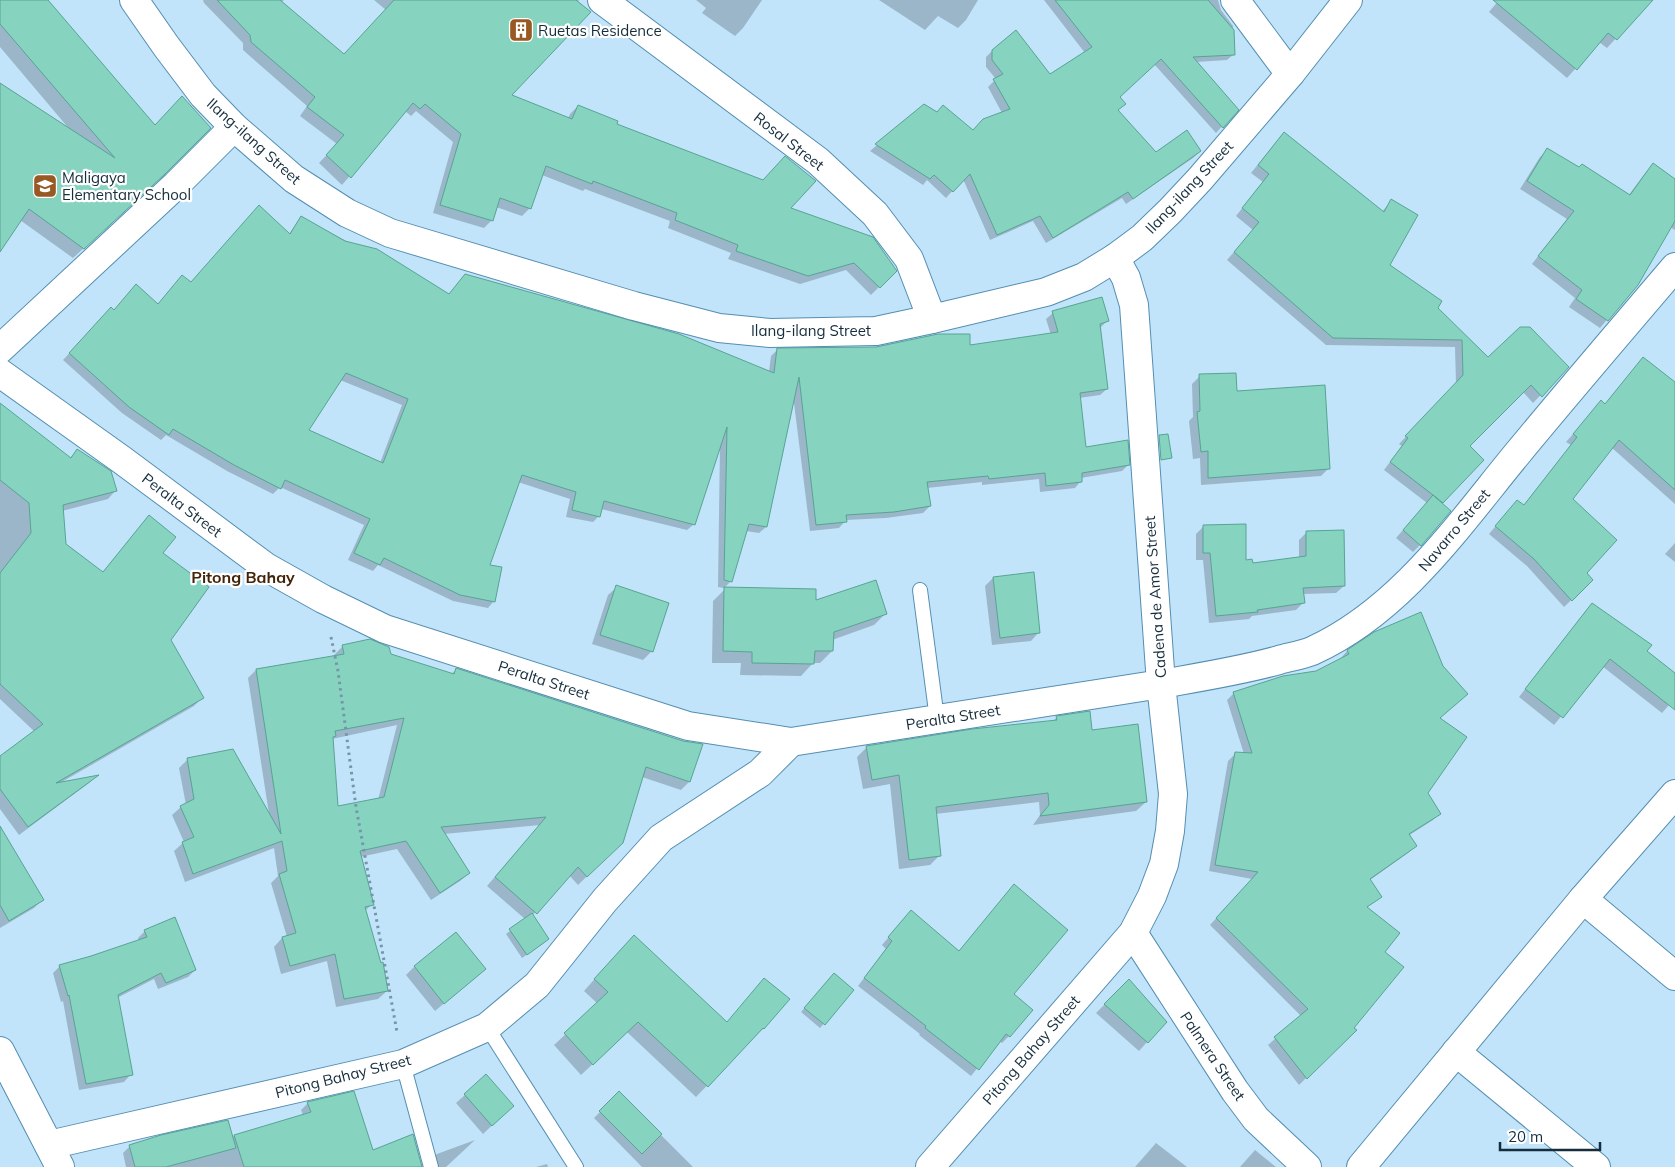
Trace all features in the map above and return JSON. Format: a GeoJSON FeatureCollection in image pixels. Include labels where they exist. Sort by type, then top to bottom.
{"type":"FeatureCollection","features":[{"type":"Feature","properties":{"kind":"street","name":"Ilang-ilang Street"},"geometry":{"type":"LineString","coordinates":[[134,0],[203,95],[234,127],[294,179],[347,213],[390,233],[634,306],[719,328],[770,333],[876,331],[1046,292],[1084,277],[1142,238],[1200,180],[1290,74],[1348,0]]}},
{"type":"Feature","properties":{"kind":"street","name":"Rosal Street"},"geometry":{"type":"LineString","coordinates":[[602,0],[818,161],[875,214],[909,259],[932,319]]}},
{"type":"Feature","properties":{"kind":"street"},"geometry":{"type":"LineString","coordinates":[[1235,0],[1290,74]]}},
{"type":"Feature","properties":{"kind":"street"},"geometry":{"type":"LineString","coordinates":[[0,350],[176,185],[234,127]]}},
{"type":"Feature","properties":{"kind":"street","name":"Cadena de Amor Street"},"geometry":{"type":"LineString","coordinates":[[1114,258],[1126,278],[1135,314],[1161,684],[1173,794],[1170,831],[1164,864],[1152,896],[1133,933]]}},
{"type":"Feature","properties":{"kind":"street","name":"Navarro Street"},"geometry":{"type":"LineString","coordinates":[[1161,684],[1244,669],[1310,651],[1349,630],[1390,600],[1422,568],[1675,267]]}},
{"type":"Feature","properties":{"kind":"street","name":"Peralta Street"},"geometry":{"type":"LineString","coordinates":[[0,374],[122,460],[266,567],[323,599],[385,629],[688,726],[791,742],[1161,684]]}},
{"type":"Feature","properties":{"kind":"street","name":"Pitong Bahay Street"},"geometry":{"type":"LineString","coordinates":[[0,1051],[54,1156],[403,1064],[487,1027],[536,985],[605,900],[661,838],[760,773],[791,742]]}},
{"type":"Feature","properties":{"kind":"street"},"geometry":{"type":"LineString","coordinates":[[1361,1167],[1583,899],[1675,794]]}},
{"type":"Feature","properties":{"kind":"street"},"geometry":{"type":"LineString","coordinates":[[1583,899],[1675,976]]}},
{"type":"Feature","properties":{"kind":"street","name":"Pitong Bahay Street"},"geometry":{"type":"LineString","coordinates":[[930,1167],[1133,933]]}},
{"type":"Feature","properties":{"kind":"street","name":"Palmera Street"},"geometry":{"type":"LineString","coordinates":[[1133,933],[1235,1091],[1256,1119],[1307,1167]]}},
{"type":"Feature","properties":{"kind":"street"},"geometry":{"type":"LineString","coordinates":[[1456,1052],[1596,1167]]}},
{"type":"Feature","properties":{"kind":"lane"},"geometry":{"type":"LineString","coordinates":[[920,590],[937,719]]}},
{"type":"Feature","properties":{"kind":"lane"},"geometry":{"type":"LineString","coordinates":[[487,1027],[576,1167]]}},
{"type":"Feature","properties":{"kind":"lane"},"geometry":{"type":"LineString","coordinates":[[403,1064],[431,1167]]}},
{"type":"Feature","properties":{"kind":"path"},"geometry":{"type":"LineString","coordinates":[[323,599],[338,671],[356,807],[403,1064]]}},
{"type":"Feature","properties":{"kind":"building","name":"Maligaya Elementary School"},"geometry":{"type":"Polygon","coordinates":[[[0,0],[48,0],[155,125],[182,96],[211,128],[165,174],[84,249],[29,209],[0,252],[0,83],[115,158],[0,24],[0,0]]]}},
{"type":"Feature","properties":{"kind":"building"},"geometry":{"type":"Polygon","coordinates":[[[217,0],[280,0],[344,54],[394,0],[576,0],[591,12],[512,95],[572,119],[578,105],[618,121],[617,124],[763,180],[785,156],[816,181],[791,208],[873,237],[897,271],[880,288],[854,263],[808,276],[736,251],[738,245],[675,220],[677,213],[593,181],[592,184],[546,166],[531,209],[500,198],[493,221],[440,205],[461,134],[425,104],[420,109],[413,103],[351,178],[326,155],[344,135],[307,107],[315,97],[251,42],[250,35],[217,0]]]}},
{"type":"Feature","properties":{"kind":"building"},"geometry":{"type":"Polygon","coordinates":[[[1055,0],[1208,0],[1234,30],[1235,55],[1193,57],[1239,110],[1223,128],[1161,59],[1120,97],[1126,104],[1118,110],[1156,152],[1187,130],[1201,151],[1133,199],[1128,192],[1053,238],[1040,216],[997,235],[970,174],[953,192],[934,175],[930,179],[875,144],[924,104],[937,112],[943,105],[973,130],[983,119],[1010,109],[993,79],[1003,74],[992,60],[992,50],[1016,30],[1050,74],[1092,47],[1055,0]]]}},
{"type":"Feature","properties":{"kind":"building"},"geometry":{"type":"Polygon","coordinates":[[[1493,0],[1653,0],[1617,40],[1608,33],[1577,70],[1493,0]]]}},
{"type":"Feature","properties":{"kind":"building"},"geometry":{"type":"Polygon","coordinates":[[[1284,132],[1384,212],[1391,199],[1418,215],[1390,265],[1442,301],[1438,308],[1488,357],[1520,327],[1530,327],[1569,367],[1542,397],[1531,385],[1470,446],[1484,460],[1443,503],[1390,462],[1408,438],[1405,436],[1463,375],[1462,340],[1333,338],[1234,252],[1259,222],[1242,208],[1269,174],[1258,165],[1284,132]]]}},
{"type":"Feature","properties":{"kind":"building"},"geometry":{"type":"Polygon","coordinates":[[[1547,148],[1579,167],[1582,164],[1630,195],[1653,163],[1675,179],[1675,221],[1638,285],[1608,321],[1576,299],[1582,290],[1538,256],[1574,211],[1527,181],[1547,148]]]}},
{"type":"Feature","properties":{"kind":"building"},"geometry":{"type":"Polygon","coordinates":[[[259,205],[290,234],[301,216],[345,241],[377,249],[449,294],[465,274],[679,334],[774,373],[777,348],[876,347],[938,334],[970,334],[970,345],[1058,332],[1052,311],[1102,297],[1109,321],[1100,324],[1108,389],[1080,393],[1086,447],[1128,440],[1130,465],[1082,473],[1082,482],[1046,486],[1045,473],[989,479],[988,476],[927,482],[931,506],[894,512],[846,515],[847,522],[816,525],[799,377],[767,527],[749,524],[732,582],[724,580],[727,427],[695,525],[604,501],[600,517],[572,510],[576,492],[522,475],[490,565],[502,567],[495,602],[460,595],[384,558],[380,565],[354,553],[370,519],[285,480],[281,489],[234,465],[173,429],[169,435],[129,407],[69,353],[111,307],[114,310],[136,284],[158,304],[182,275],[191,282],[259,205]],[[346,373],[309,430],[383,463],[408,399],[346,373]]]}},
{"type":"Feature","properties":{"kind":"building"},"geometry":{"type":"Polygon","coordinates":[[[1643,357],[1675,382],[1675,490],[1619,440],[1573,499],[1617,540],[1587,573],[1593,580],[1572,601],[1534,559],[1495,526],[1517,500],[1524,505],[1577,437],[1573,434],[1601,400],[1605,404],[1643,357]]]}},
{"type":"Feature","properties":{"kind":"building"},"geometry":{"type":"Polygon","coordinates":[[[1236,373],[1237,391],[1325,385],[1330,469],[1208,478],[1208,451],[1201,452],[1197,412],[1200,411],[1199,374],[1236,373]]]}},
{"type":"Feature","properties":{"kind":"building"},"geometry":{"type":"Polygon","coordinates":[[[0,403],[71,458],[77,449],[111,471],[117,491],[63,505],[66,544],[103,572],[149,515],[176,537],[163,553],[209,587],[171,640],[204,698],[56,783],[99,775],[28,827],[0,789],[0,756],[43,724],[0,684],[0,573],[31,533],[29,503],[0,480],[0,403]]]}},
{"type":"Feature","properties":{"kind":"building"},"geometry":{"type":"Polygon","coordinates":[[[1168,434],[1172,458],[1161,460],[1159,435],[1168,434]]]}},
{"type":"Feature","properties":{"kind":"building"},"geometry":{"type":"Polygon","coordinates":[[[1433,495],[1451,511],[1421,546],[1403,530],[1433,495]]]}},
{"type":"Feature","properties":{"kind":"building"},"geometry":{"type":"Polygon","coordinates":[[[1246,524],[1246,560],[1252,559],[1253,563],[1306,556],[1306,531],[1344,530],[1345,586],[1303,588],[1305,603],[1257,610],[1258,612],[1216,616],[1210,553],[1203,553],[1203,525],[1246,524]]]}},
{"type":"Feature","properties":{"kind":"building"},"geometry":{"type":"Polygon","coordinates":[[[1034,572],[1040,633],[1000,638],[993,577],[1034,572]]]}},
{"type":"Feature","properties":{"kind":"building"},"geometry":{"type":"Polygon","coordinates":[[[876,580],[887,614],[834,632],[833,651],[815,651],[814,664],[752,663],[752,652],[723,651],[724,587],[816,589],[816,600],[876,580]]]}},
{"type":"Feature","properties":{"kind":"building"},"geometry":{"type":"Polygon","coordinates":[[[616,585],[669,603],[653,652],[600,635],[616,585]]]}},
{"type":"Feature","properties":{"kind":"building"},"geometry":{"type":"Polygon","coordinates":[[[1592,603],[1652,645],[1647,651],[1675,673],[1675,710],[1610,659],[1563,718],[1525,689],[1592,603]]]}},
{"type":"Feature","properties":{"kind":"building"},"geometry":{"type":"Polygon","coordinates":[[[1421,612],[1443,666],[1468,694],[1440,718],[1467,737],[1428,793],[1441,814],[1409,834],[1417,846],[1370,879],[1382,897],[1367,907],[1400,933],[1385,952],[1404,967],[1354,1028],[1357,1030],[1307,1079],[1274,1037],[1308,1009],[1216,918],[1258,872],[1215,865],[1235,752],[1252,753],[1233,692],[1283,676],[1316,671],[1349,654],[1347,650],[1374,632],[1421,612]]]}},
{"type":"Feature","properties":{"kind":"building"},"geometry":{"type":"Polygon","coordinates":[[[370,639],[389,647],[391,654],[454,674],[456,668],[683,741],[703,744],[690,782],[646,767],[623,843],[587,877],[578,867],[537,914],[495,877],[546,817],[441,827],[470,873],[440,893],[406,841],[360,851],[374,905],[365,907],[381,963],[383,962],[388,991],[344,999],[335,954],[290,966],[282,937],[296,933],[279,874],[287,871],[282,841],[193,874],[182,842],[194,837],[180,806],[194,799],[187,758],[233,749],[281,834],[256,669],[344,654],[342,645],[370,639]],[[404,718],[335,731],[336,736],[333,737],[338,806],[384,797],[404,718]]]}},
{"type":"Feature","properties":{"kind":"building"},"geometry":{"type":"Polygon","coordinates":[[[1090,711],[1092,730],[1138,724],[1147,802],[1040,816],[1049,805],[1048,793],[936,807],[941,856],[909,860],[899,775],[872,780],[866,746],[972,729],[1057,720],[1056,716],[1090,711]]]}},
{"type":"Feature","properties":{"kind":"building"},"geometry":{"type":"Polygon","coordinates":[[[0,826],[44,900],[9,921],[0,905],[0,826]]]}},
{"type":"Feature","properties":{"kind":"building"},"geometry":{"type":"Polygon","coordinates":[[[1014,884],[1068,930],[1014,994],[1033,1010],[1010,1037],[1006,1034],[979,1070],[864,978],[892,941],[888,937],[911,910],[959,951],[1014,884]]]}},
{"type":"Feature","properties":{"kind":"building"},"geometry":{"type":"Polygon","coordinates":[[[532,913],[549,939],[527,955],[509,929],[532,913]]]}},
{"type":"Feature","properties":{"kind":"building"},"geometry":{"type":"Polygon","coordinates":[[[175,917],[196,970],[166,983],[161,973],[118,995],[133,1075],[86,1084],[69,995],[59,965],[147,937],[144,930],[175,917]]]}},
{"type":"Feature","properties":{"kind":"building"},"geometry":{"type":"Polygon","coordinates":[[[456,932],[486,969],[444,1004],[414,966],[456,932]]]}},
{"type":"Feature","properties":{"kind":"building"},"geometry":{"type":"Polygon","coordinates":[[[634,935],[727,1022],[764,978],[790,999],[708,1087],[638,1022],[593,1065],[564,1033],[608,992],[594,979],[634,935]]]}},
{"type":"Feature","properties":{"kind":"building"},"geometry":{"type":"Polygon","coordinates":[[[834,973],[854,990],[825,1025],[804,1008],[834,973]]]}},
{"type":"Feature","properties":{"kind":"building"},"geometry":{"type":"Polygon","coordinates":[[[1129,979],[1167,1022],[1148,1043],[1104,1004],[1129,979]]]}},
{"type":"Feature","properties":{"kind":"building"},"geometry":{"type":"Polygon","coordinates":[[[486,1074],[514,1106],[492,1126],[464,1094],[486,1074]]]}},
{"type":"Feature","properties":{"kind":"building"},"geometry":{"type":"Polygon","coordinates":[[[354,1091],[373,1150],[413,1134],[422,1167],[244,1167],[234,1135],[311,1112],[307,1102],[354,1091]]]}},
{"type":"Feature","properties":{"kind":"building"},"geometry":{"type":"Polygon","coordinates":[[[619,1091],[662,1134],[642,1154],[599,1111],[619,1091]]]}},
{"type":"Feature","properties":{"kind":"building"},"geometry":{"type":"Polygon","coordinates":[[[228,1120],[236,1148],[166,1167],[135,1167],[129,1145],[161,1135],[228,1120]]]}},
{"type":"Feature","properties":{"kind":"place","name":"Ruetas Residence"},"geometry":{"type":"Point","coordinates":[521,30]}},
{"type":"Feature","properties":{"kind":"place","name":"Maligaya Elementary School"},"geometry":{"type":"Point","coordinates":[45,186]}},
{"type":"Feature","properties":{"kind":"district","name":"Pitong Bahay"},"geometry":{"type":"Point","coordinates":[243,577]}}]}
